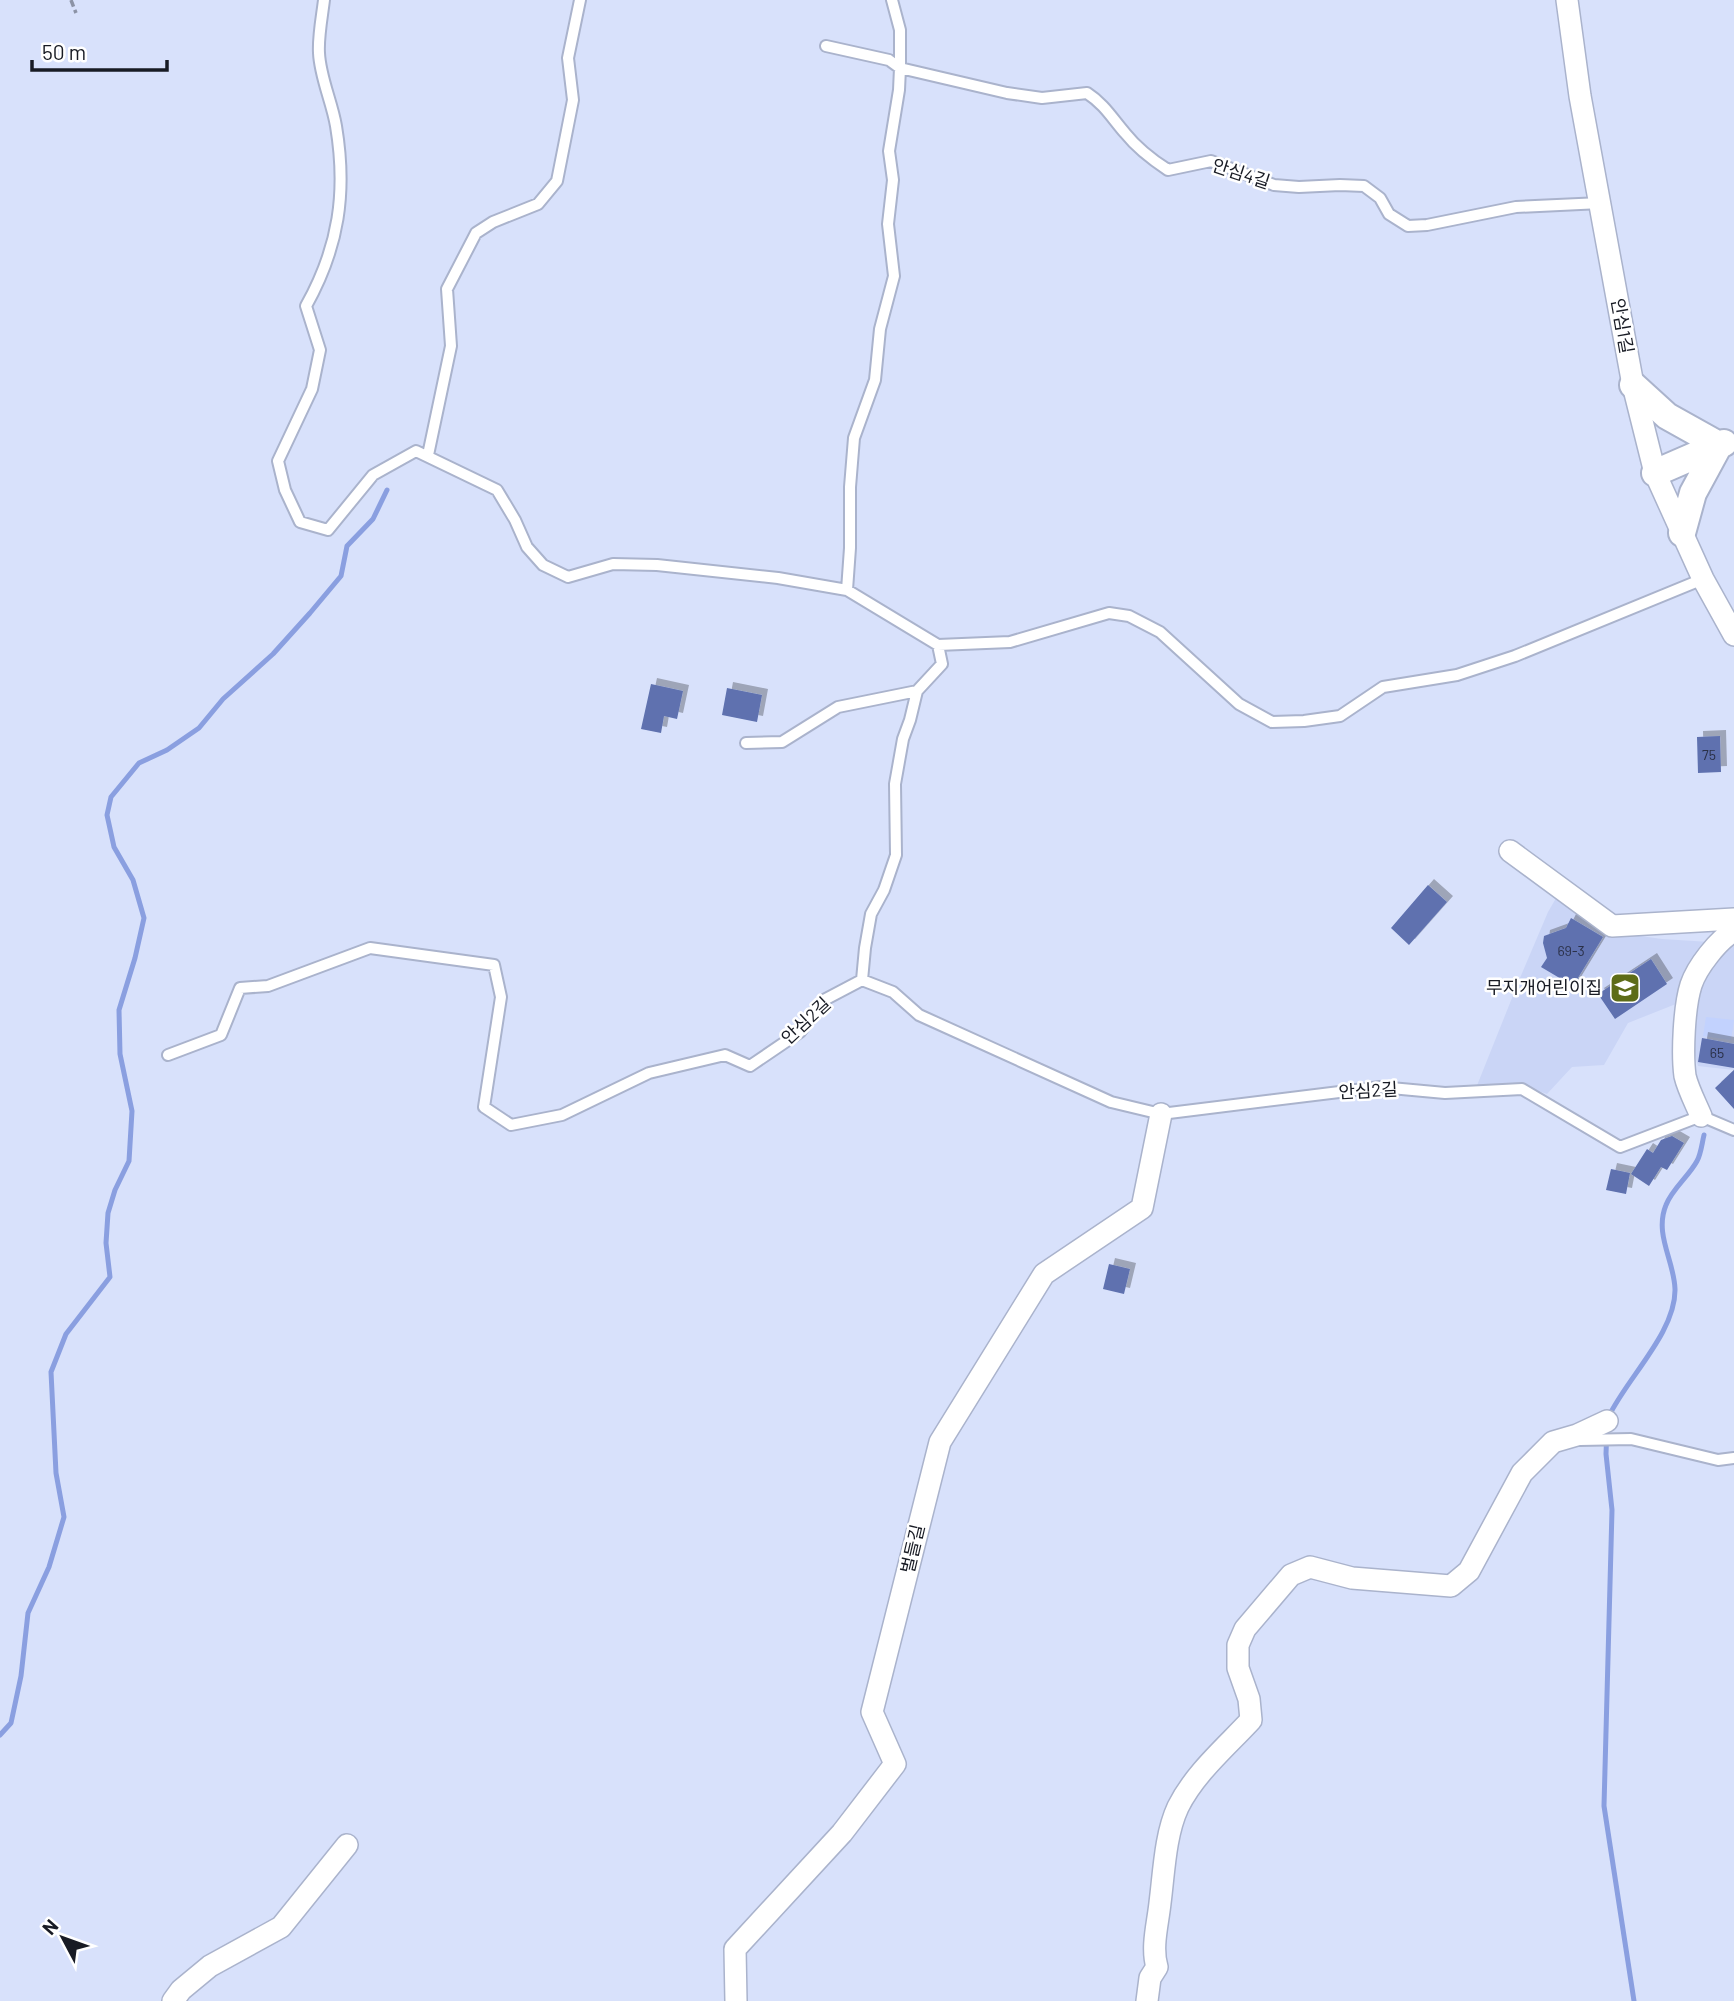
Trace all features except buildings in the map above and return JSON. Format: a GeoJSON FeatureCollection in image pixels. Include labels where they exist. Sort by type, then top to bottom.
{"type":"FeatureCollection","features":[{"type":"Feature","properties":{"kind":"street","name":"안심1길"},"geometry":{"type":"LineString","coordinates":[[1567,0],[1580,96],[1633,385],[1655,473],[1703,579],[1734,635]]}},
{"type":"Feature","properties":{"kind":"street"},"geometry":{"type":"LineString","coordinates":[[1633,385],[1667,416],[1726,442]]}},
{"type":"Feature","properties":{"kind":"street"},"geometry":{"type":"LineString","coordinates":[[1655,473],[1726,442]]}},
{"type":"Feature","properties":{"kind":"street"},"geometry":{"type":"LineString","coordinates":[[1682,533],[1693,493],[1726,442]]}},
{"type":"Feature","properties":{"kind":"street"},"geometry":{"type":"LineString","coordinates":[[1510,851],[1612,926],[1734,919]]}},
{"type":"Feature","properties":{"kind":"street"},"geometry":{"type":"LineString","coordinates":[[1701,1116],[1685,1077],[1685,1026],[1692,984],[1712,951],[1724,936],[1734,931]]}},
{"type":"Feature","properties":{"kind":"street","name":"벌들길"},"geometry":{"type":"LineString","coordinates":[[736,2001],[735,1949],[842,1833],[895,1764],[872,1712],[940,1441],[1044,1274],[1142,1208],[1161,1114]]}},
{"type":"Feature","properties":{"kind":"street"},"geometry":{"type":"LineString","coordinates":[[1147,2001],[1150,1978],[1157,1967],[1154,1955],[1161,1895],[1178,1807],[1196,1780],[1251,1720],[1248,1699],[1238,1668],[1238,1645],[1245,1629],[1291,1575],[1310,1567],[1352,1578],[1451,1586],[1469,1571],[1522,1473],[1553,1442],[1607,1422]]}},
{"type":"Feature","properties":{"kind":"street"},"geometry":{"type":"LineString","coordinates":[[173,2001],[181,1990],[210,1966],[281,1927],[346,1845]]}},
{"type":"Feature","properties":{"kind":"lane"},"geometry":{"type":"LineString","coordinates":[[324,0],[318,54],[336,124],[342,180],[338,224],[316,289],[306,306],[320,351],[312,389],[278,461],[285,490],[300,522],[328,530],[373,475],[416,451],[496,490],[515,520],[527,547],[543,565],[568,577],[613,564],[657,565],[778,578],[847,590],[938,645],[1010,642],[1109,613],[1129,616],[1160,632],[1239,704],[1272,722],[1340,716],[1383,687],[1457,675],[1515,656],[1703,579]]}},
{"type":"Feature","properties":{"kind":"lane"},"geometry":{"type":"LineString","coordinates":[[428,455],[451,346],[447,289],[477,233],[494,222],[538,204],[557,181],[573,100],[568,58],[580,0]]}},
{"type":"Feature","properties":{"kind":"lane"},"geometry":{"type":"LineString","coordinates":[[847,590],[854,438],[874,380],[880,329],[894,276],[888,224],[893,180],[889,151],[899,90],[900,30],[892,0]]}},
{"type":"Feature","properties":{"kind":"lane"},"geometry":{"type":"LineString","coordinates":[[826,46],[889,60],[900,68]]}},
{"type":"Feature","properties":{"kind":"lane","name":"안심4길"},"geometry":{"type":"LineString","coordinates":[[900,68],[1007,93],[1042,98],[1087,93],[1103,104],[1125,134],[1146,155],[1168,170],[1211,161],[1274,185],[1364,186],[1380,198],[1389,214],[1408,226],[1427,225],[1516,207],[1601,203]]}},
{"type":"Feature","properties":{"kind":"lane"},"geometry":{"type":"LineString","coordinates":[[862,979],[864,948],[871,914],[884,890],[896,855],[895,784],[903,739],[916,691],[942,664],[938,645]]}},
{"type":"Feature","properties":{"kind":"lane"},"geometry":{"type":"LineString","coordinates":[[746,743],[782,742],[838,707],[916,691]]}},
{"type":"Feature","properties":{"kind":"lane","name":"안심2길"},"geometry":{"type":"LineString","coordinates":[[168,1055],[221,1035],[240,988],[268,986],[370,948],[495,965],[500,997],[484,1107],[511,1125],[562,1115],[649,1073],[725,1055],[750,1066],[800,1032],[824,1000],[862,979],[893,992],[919,1015],[1111,1102],[1161,1114],[1380,1087],[1445,1093],[1522,1089],[1620,1147],[1701,1116]]}},
{"type":"Feature","properties":{"kind":"lane"},"geometry":{"type":"LineString","coordinates":[[1701,1116],[1734,1130]]}},
{"type":"Feature","properties":{"kind":"lane"},"geometry":{"type":"LineString","coordinates":[[1580,1440],[1631,1439],[1718,1460],[1734,1458]]}},
{"type":"Feature","properties":{"kind":"path"},"geometry":{"type":"LineString","coordinates":[[71,0],[76,13]]}},
{"type":"Feature","properties":{"kind":"shaded area","name":"무지개어린이집"},"geometry":{"type":"Polygon","coordinates":[[[1559,893],[1619,933],[1662,939],[1734,941],[1734,1070],[1698,1066],[1690,1037],[1691,998],[1628,1023],[1604,1065],[1572,1067],[1547,1094],[1515,1083],[1476,1088],[1548,912],[1559,893]]]}},
{"type":"Feature","properties":{"kind":"shaded area"},"geometry":{"type":"Polygon","coordinates":[[[1706,1017],[1734,1020],[1731,1040],[1703,1036],[1706,1017]]]}},
{"type":"Feature","properties":{"kind":"waterway"},"geometry":{"type":"LineString","coordinates":[[0,1735],[11,1723],[21,1676],[28,1613],[49,1567],[64,1517],[56,1473],[51,1372],[66,1334],[110,1277],[106,1243],[108,1213],[115,1190],[129,1161],[132,1111],[120,1054],[119,1010],[144,918],[133,880],[114,847],[107,815],[111,797],[139,763],[167,750],[199,728],[223,699],[273,654],[310,613],[341,576],[347,546],[373,519],[387,490]]}},
{"type":"Feature","properties":{"kind":"waterway"},"geometry":{"type":"LineString","coordinates":[[1609,1416],[1668,1322],[1675,1289],[1663,1237],[1663,1216],[1669,1199],[1697,1161],[1704,1135]]}},
{"type":"Feature","properties":{"kind":"waterway"},"geometry":{"type":"LineString","coordinates":[[1607,1426],[1606,1454],[1612,1510],[1604,1806],[1634,2001]]}},
{"type":"Feature","properties":{"kind":"place","name":"무지개어린이집"},"geometry":{"type":"Point","coordinates":[1625,988]}}]}
